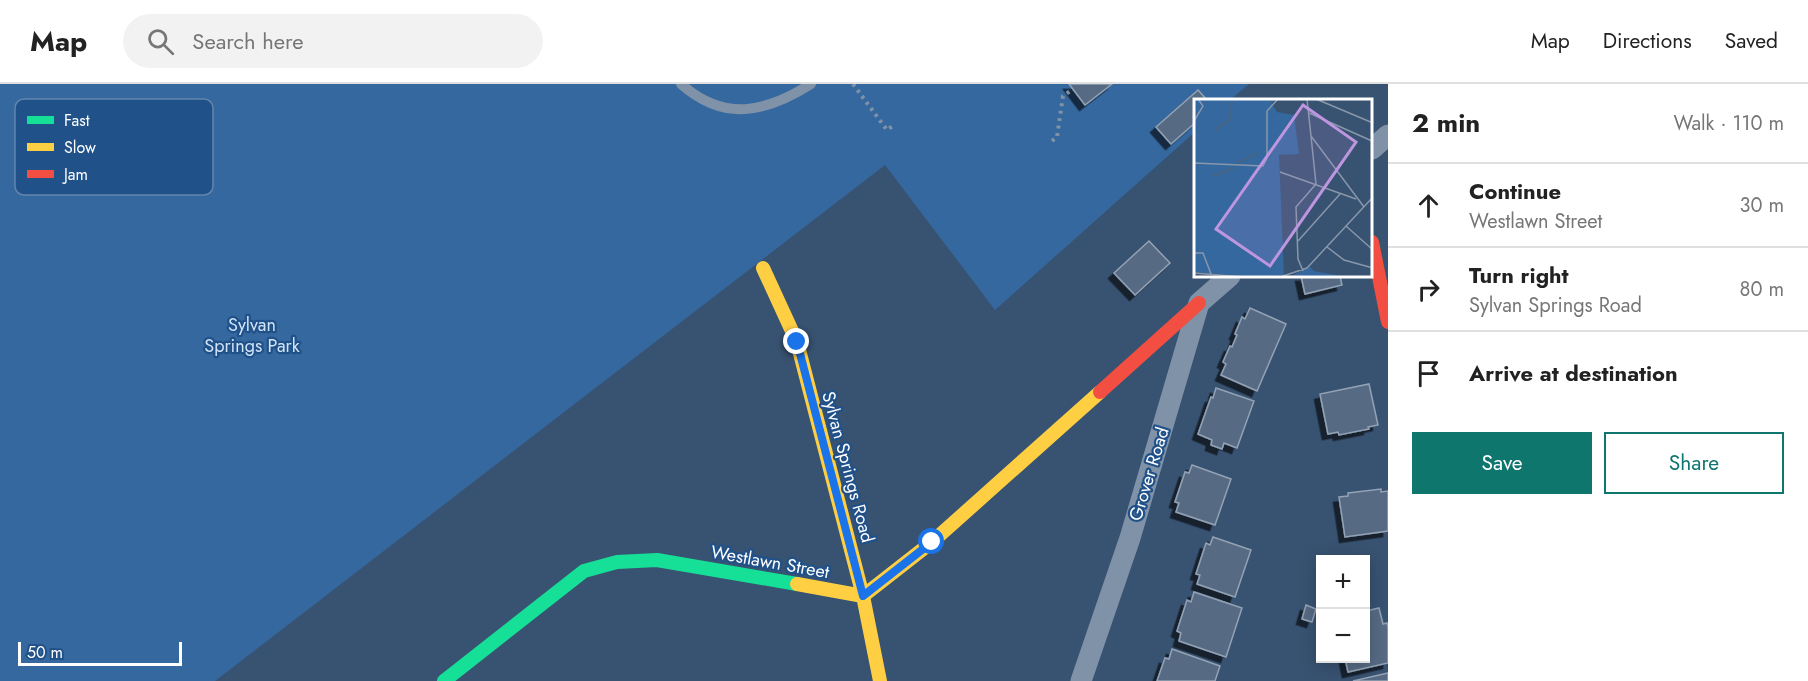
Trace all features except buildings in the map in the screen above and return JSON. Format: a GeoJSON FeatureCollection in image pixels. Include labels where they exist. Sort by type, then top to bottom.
{"type":"FeatureCollection","features":[{"type":"Feature","properties":{"kind":"street"},"geometry":{"type":"LineString","coordinates":[[1373,147],[1388,135]]}},
{"type":"Feature","properties":{"kind":"street"},"geometry":{"type":"LineString","coordinates":[[1373,251],[1388,322]]}},
{"type":"Feature","properties":{"kind":"street","name":"Sylvan Springs Road"},"geometry":{"type":"LineString","coordinates":[[763,268],[797,342],[863,596],[880,681]]}},
{"type":"Feature","properties":{"kind":"street"},"geometry":{"type":"LineString","coordinates":[[863,596],[932,542],[1228,278]]}},
{"type":"Feature","properties":{"kind":"street","name":"Grover Road"},"geometry":{"type":"LineString","coordinates":[[1081,681],[1130,538],[1199,303]]}},
{"type":"Feature","properties":{"kind":"street","name":"Westlawn Street"},"geometry":{"type":"LineString","coordinates":[[444,681],[584,571],[617,562],[657,561],[863,596]]}},
{"type":"Feature","properties":{"kind":"lane"},"geometry":{"type":"LineString","coordinates":[[681,84],[706,102],[729,110],[760,108],[798,93],[811,84]]}},
{"type":"Feature","properties":{"kind":"path"},"geometry":{"type":"LineString","coordinates":[[853,84],[887,130],[894,125]]}},
{"type":"Feature","properties":{"kind":"path"},"geometry":{"type":"LineString","coordinates":[[1052,141],[1057,137],[1063,96],[1073,89]]}},
{"type":"Feature","properties":{"kind":"green space","name":"Sylvan Springs Park"},"geometry":{"type":"Polygon","coordinates":[[[0,84],[1249,84],[1231,99],[1194,99],[1194,133],[995,310],[885,165],[215,681],[0,681],[0,84]]]}},
{"type":"Feature","properties":{"kind":"traffic: fast"},"geometry":{"type":"LineString","coordinates":[[444,681],[584,571],[617,562],[657,560],[797,584]]}},
{"type":"Feature","properties":{"kind":"traffic: slow"},"geometry":{"type":"LineString","coordinates":[[763,268],[797,342],[863,596],[880,681]]}},
{"type":"Feature","properties":{"kind":"traffic: slow"},"geometry":{"type":"LineString","coordinates":[[797,584],[863,596],[932,542],[1100,392]]}},
{"type":"Feature","properties":{"kind":"traffic: jam"},"geometry":{"type":"LineString","coordinates":[[1373,247],[1388,322]]}},
{"type":"Feature","properties":{"kind":"traffic: jam"},"geometry":{"type":"LineString","coordinates":[[1100,392],[1199,303]]}},
{"type":"Feature","properties":{"kind":"route"},"geometry":{"type":"LineString","coordinates":[[797,342],[863,596],[932,542]]}}]}
